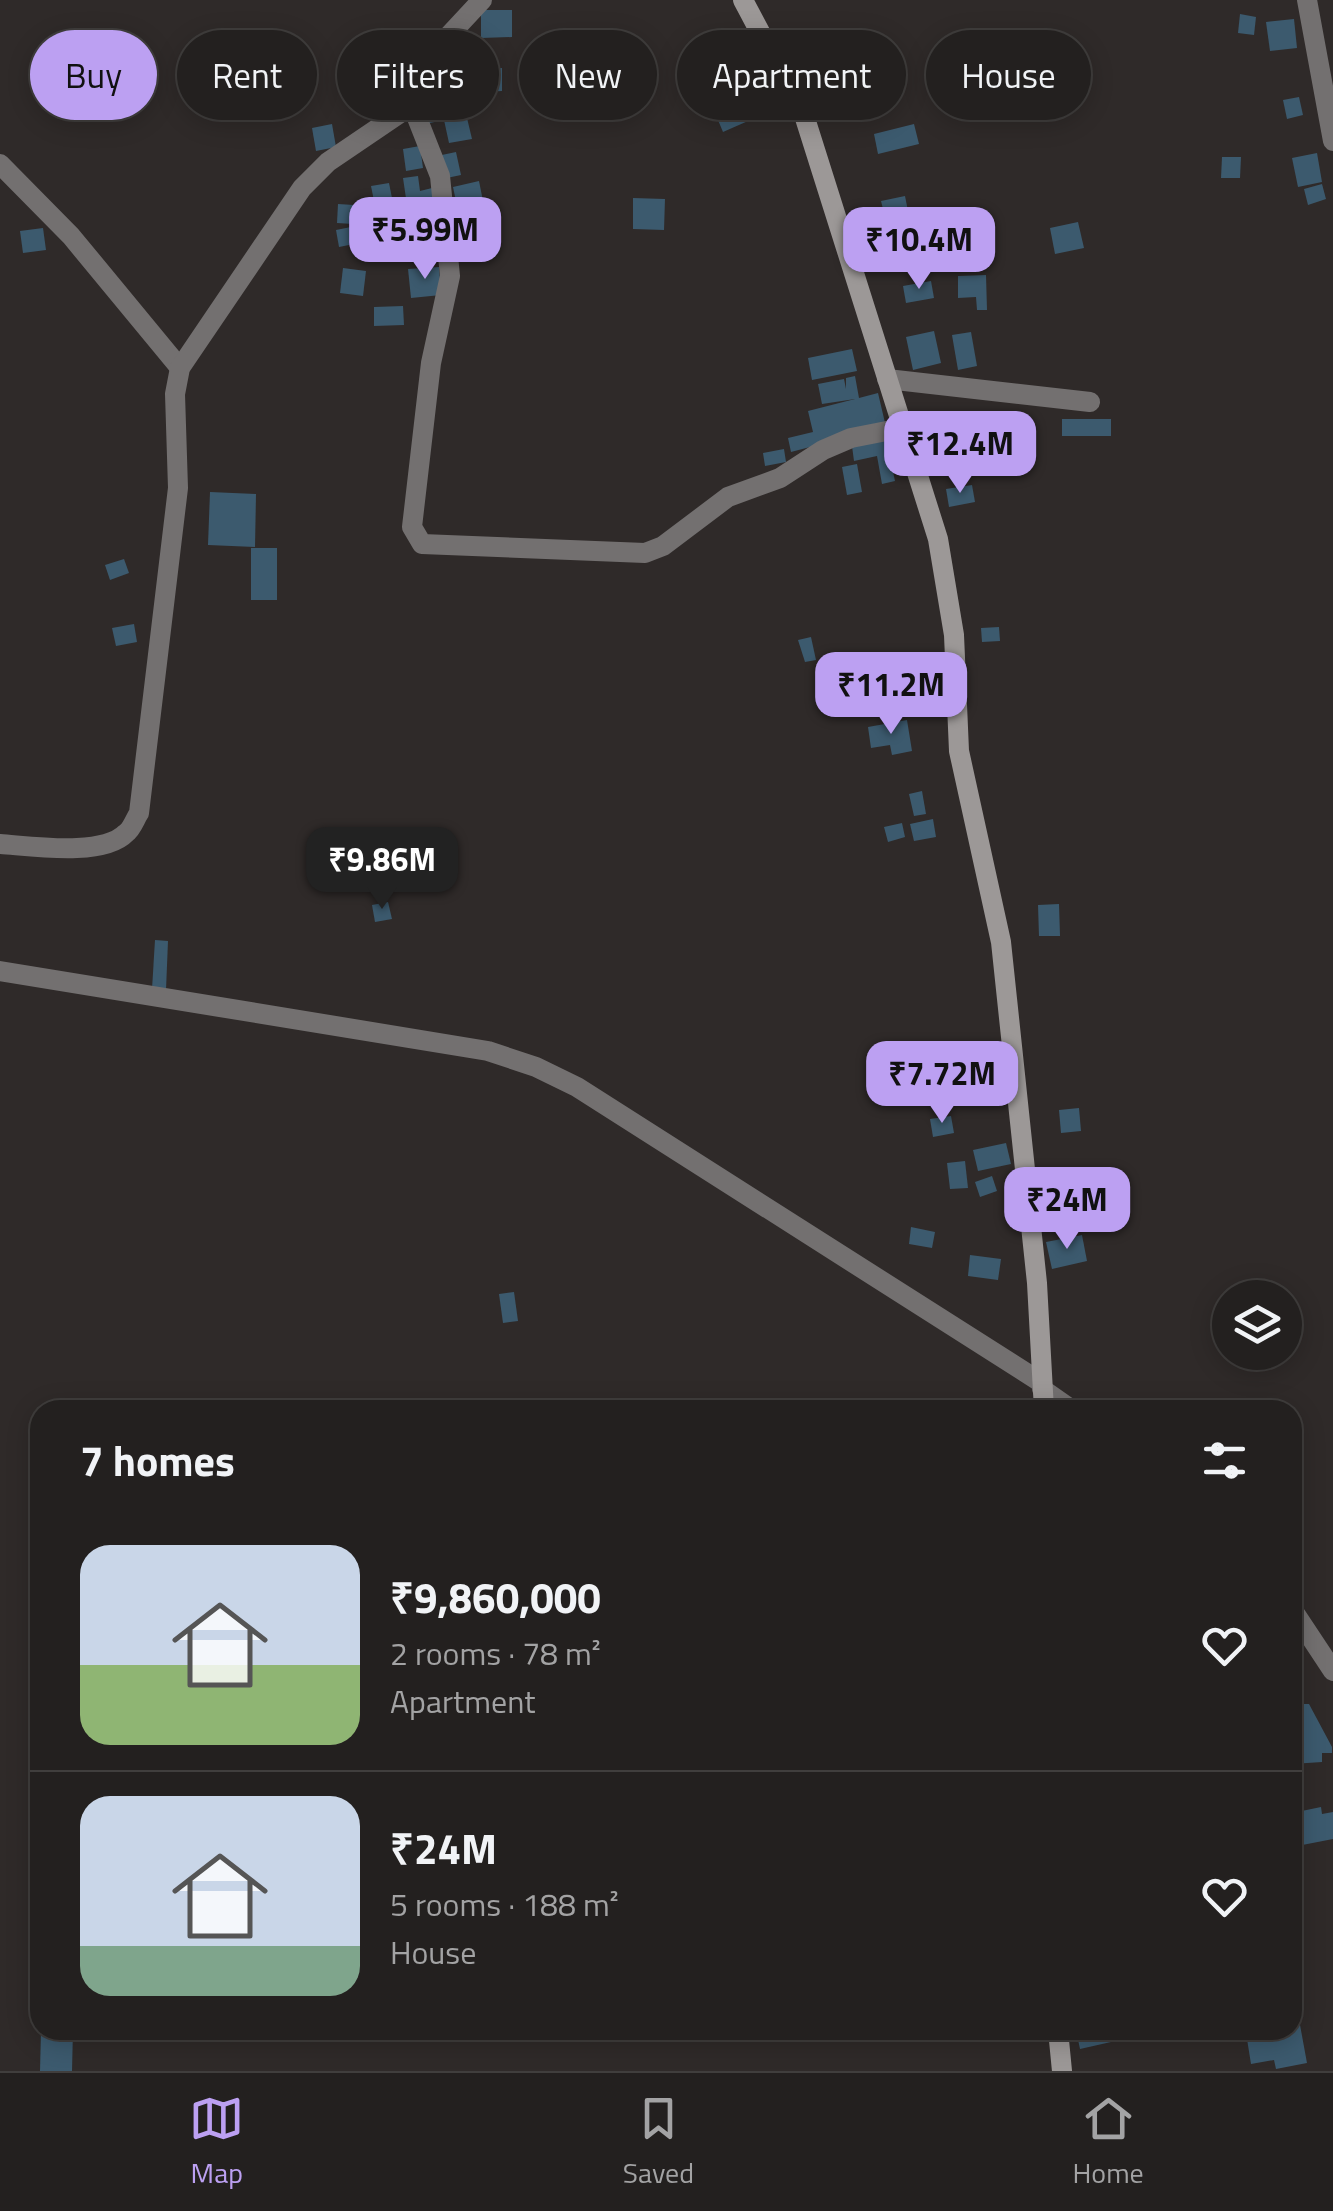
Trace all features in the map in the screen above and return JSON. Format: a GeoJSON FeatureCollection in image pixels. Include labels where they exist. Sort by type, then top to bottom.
{"type":"FeatureCollection","features":[{"type":"Feature","properties":{"kind":"street"},"geometry":{"type":"LineString","coordinates":[[454,30],[482,0]]}},
{"type":"Feature","properties":{"kind":"street"},"geometry":{"type":"LineString","coordinates":[[743,0],[804,115],[938,539],[956,654],[960,751],[1001,942],[1037,1283],[1043,1394]]}},
{"type":"Feature","properties":{"kind":"street"},"geometry":{"type":"LineString","coordinates":[[1307,0],[1333,140]]}},
{"type":"Feature","properties":{"kind":"street"},"geometry":{"type":"LineString","coordinates":[[0,844],[66,848],[111,842],[126,834],[139,813],[178,488],[175,394],[180,368],[302,188],[328,162],[390,120]]}},
{"type":"Feature","properties":{"kind":"street"},"geometry":{"type":"LineString","coordinates":[[418,120],[440,176],[450,276],[431,363],[412,526],[422,544],[645,553],[663,546],[728,498],[780,478],[823,450],[851,438],[902,428]]}},
{"type":"Feature","properties":{"kind":"street"},"geometry":{"type":"LineString","coordinates":[[0,164],[72,236],[180,368]]}},
{"type":"Feature","properties":{"kind":"street"},"geometry":{"type":"LineString","coordinates":[[887,378],[1090,402]]}},
{"type":"Feature","properties":{"kind":"street"},"geometry":{"type":"LineString","coordinates":[[0,972],[488,1051],[536,1067],[576,1087],[935,1318],[1043,1394]]}},
{"type":"Feature","properties":{"kind":"street"},"geometry":{"type":"LineString","coordinates":[[1302,1624],[1333,1671]]}},
{"type":"Feature","properties":{"kind":"street"},"geometry":{"type":"LineString","coordinates":[[1059,2040],[1062,2071]]}},
{"type":"Feature","properties":{"kind":"building"},"geometry":{"type":"Polygon","coordinates":[[[481,10],[512,10],[512,37],[499,37],[499,30],[481,30],[481,10]]]}},
{"type":"Feature","properties":{"kind":"building"},"geometry":{"type":"Polygon","coordinates":[[[1240,14],[1256,17],[1254,35],[1238,33],[1240,14]]]}},
{"type":"Feature","properties":{"kind":"building"},"geometry":{"type":"Polygon","coordinates":[[[1294,19],[1297,48],[1270,51],[1266,22],[1294,19]]]}},
{"type":"Feature","properties":{"kind":"building"},"geometry":{"type":"Polygon","coordinates":[[[502,68],[502,91],[499,91],[502,68]]]}},
{"type":"Feature","properties":{"kind":"building"},"geometry":{"type":"Polygon","coordinates":[[[1299,97],[1303,115],[1287,119],[1283,100],[1299,97]]]}},
{"type":"Feature","properties":{"kind":"building"},"geometry":{"type":"Polygon","coordinates":[[[444,120],[467,120],[472,139],[449,143],[444,120]]]}},
{"type":"Feature","properties":{"kind":"building"},"geometry":{"type":"Polygon","coordinates":[[[718,120],[748,120],[748,121],[723,132],[718,120]]]}},
{"type":"Feature","properties":{"kind":"building"},"geometry":{"type":"Polygon","coordinates":[[[332,124],[336,147],[316,151],[312,128],[332,124]]]}},
{"type":"Feature","properties":{"kind":"building"},"geometry":{"type":"Polygon","coordinates":[[[914,124],[919,144],[878,154],[874,134],[914,124]]]}},
{"type":"Feature","properties":{"kind":"building"},"geometry":{"type":"Polygon","coordinates":[[[420,146],[423,168],[406,171],[403,149],[420,146]]]}},
{"type":"Feature","properties":{"kind":"building"},"geometry":{"type":"Polygon","coordinates":[[[456,152],[461,175],[442,179],[437,156],[456,152]]]}},
{"type":"Feature","properties":{"kind":"building"},"geometry":{"type":"Polygon","coordinates":[[[1317,153],[1322,182],[1298,187],[1292,158],[1317,153]]]}},
{"type":"Feature","properties":{"kind":"building"},"geometry":{"type":"Polygon","coordinates":[[[1222,157],[1241,157],[1240,178],[1221,178],[1222,157]]]}},
{"type":"Feature","properties":{"kind":"building"},"geometry":{"type":"Polygon","coordinates":[[[418,176],[420,191],[432,188],[436,206],[408,212],[403,178],[418,176]]]}},
{"type":"Feature","properties":{"kind":"building"},"geometry":{"type":"Polygon","coordinates":[[[479,181],[483,201],[457,206],[453,187],[479,181]]]}},
{"type":"Feature","properties":{"kind":"building"},"geometry":{"type":"Polygon","coordinates":[[[389,183],[393,203],[375,206],[371,186],[389,183]]]}},
{"type":"Feature","properties":{"kind":"building"},"geometry":{"type":"Polygon","coordinates":[[[1322,184],[1326,199],[1308,205],[1304,189],[1322,184]]]}},
{"type":"Feature","properties":{"kind":"building"},"geometry":{"type":"Polygon","coordinates":[[[905,196],[909,216],[886,221],[881,201],[905,196]]]}},
{"type":"Feature","properties":{"kind":"building"},"geometry":{"type":"Polygon","coordinates":[[[633,198],[665,199],[664,230],[633,229],[633,198]]]}},
{"type":"Feature","properties":{"kind":"building"},"geometry":{"type":"Polygon","coordinates":[[[338,204],[354,205],[353,224],[337,223],[338,204]]]}},
{"type":"Feature","properties":{"kind":"building"},"geometry":{"type":"Polygon","coordinates":[[[435,211],[439,243],[412,247],[408,215],[435,211]]]}},
{"type":"Feature","properties":{"kind":"building"},"geometry":{"type":"Polygon","coordinates":[[[1078,222],[1084,248],[1055,254],[1050,228],[1078,222]]]}},
{"type":"Feature","properties":{"kind":"building"},"geometry":{"type":"Polygon","coordinates":[[[361,225],[364,242],[339,247],[336,230],[361,225]]]}},
{"type":"Feature","properties":{"kind":"building"},"geometry":{"type":"Polygon","coordinates":[[[43,228],[46,250],[23,253],[20,231],[43,228]]]}},
{"type":"Feature","properties":{"kind":"building"},"geometry":{"type":"Polygon","coordinates":[[[439,267],[441,295],[411,298],[408,269],[439,267]]]}},
{"type":"Feature","properties":{"kind":"building"},"geometry":{"type":"Polygon","coordinates":[[[343,268],[366,271],[363,296],[340,293],[343,268]]]}},
{"type":"Feature","properties":{"kind":"building"},"geometry":{"type":"Polygon","coordinates":[[[986,275],[987,310],[977,310],[976,297],[958,298],[958,276],[986,275]]]}},
{"type":"Feature","properties":{"kind":"building"},"geometry":{"type":"Polygon","coordinates":[[[931,281],[934,298],[906,303],[903,286],[931,281]]]}},
{"type":"Feature","properties":{"kind":"building"},"geometry":{"type":"Polygon","coordinates":[[[403,306],[404,325],[374,326],[374,307],[403,306]]]}},
{"type":"Feature","properties":{"kind":"building"},"geometry":{"type":"Polygon","coordinates":[[[934,331],[941,363],[913,370],[906,337],[934,331]]]}},
{"type":"Feature","properties":{"kind":"building"},"geometry":{"type":"Polygon","coordinates":[[[971,332],[977,366],[958,370],[952,335],[971,332]]]}},
{"type":"Feature","properties":{"kind":"building"},"geometry":{"type":"Polygon","coordinates":[[[852,349],[857,371],[812,380],[808,358],[852,349]]]}},
{"type":"Feature","properties":{"kind":"building"},"geometry":{"type":"Polygon","coordinates":[[[855,376],[859,398],[878,393],[886,427],[791,452],[788,438],[813,432],[808,411],[855,399],[822,404],[818,384],[844,379],[846,389],[846,378],[855,376]]]}},
{"type":"Feature","properties":{"kind":"building"},"geometry":{"type":"Polygon","coordinates":[[[1062,419],[1111,419],[1111,436],[1062,436],[1062,419]]]}},
{"type":"Feature","properties":{"kind":"building"},"geometry":{"type":"Polygon","coordinates":[[[886,439],[895,481],[882,484],[877,456],[854,461],[852,446],[886,439]]]}},
{"type":"Feature","properties":{"kind":"building"},"geometry":{"type":"Polygon","coordinates":[[[784,449],[786,462],[765,466],[763,453],[784,449]]]}},
{"type":"Feature","properties":{"kind":"building"},"geometry":{"type":"Polygon","coordinates":[[[857,464],[862,492],[847,495],[842,467],[857,464]]]}},
{"type":"Feature","properties":{"kind":"building"},"geometry":{"type":"Polygon","coordinates":[[[972,485],[975,502],[949,507],[946,489],[972,485]]]}},
{"type":"Feature","properties":{"kind":"building"},"geometry":{"type":"Polygon","coordinates":[[[210,492],[256,494],[255,547],[208,545],[210,492]]]}},
{"type":"Feature","properties":{"kind":"building"},"geometry":{"type":"Polygon","coordinates":[[[251,548],[277,548],[277,600],[251,600],[251,548]]]}},
{"type":"Feature","properties":{"kind":"building"},"geometry":{"type":"Polygon","coordinates":[[[124,559],[129,573],[110,580],[105,565],[124,559]]]}},
{"type":"Feature","properties":{"kind":"building"},"geometry":{"type":"Polygon","coordinates":[[[134,624],[137,642],[116,646],[112,628],[134,624]]]}},
{"type":"Feature","properties":{"kind":"building"},"geometry":{"type":"Polygon","coordinates":[[[999,627],[1000,641],[982,642],[981,628],[999,627]]]}},
{"type":"Feature","properties":{"kind":"building"},"geometry":{"type":"Polygon","coordinates":[[[811,637],[816,660],[805,662],[798,640],[811,637]]]}},
{"type":"Feature","properties":{"kind":"building"},"geometry":{"type":"Polygon","coordinates":[[[907,720],[912,751],[892,755],[890,745],[871,748],[868,727],[907,720]]]}},
{"type":"Feature","properties":{"kind":"building"},"geometry":{"type":"Polygon","coordinates":[[[922,791],[926,814],[914,816],[909,794],[922,791]]]}},
{"type":"Feature","properties":{"kind":"building"},"geometry":{"type":"Polygon","coordinates":[[[933,819],[936,837],[914,841],[910,824],[933,819]]]}},
{"type":"Feature","properties":{"kind":"building"},"geometry":{"type":"Polygon","coordinates":[[[902,823],[905,837],[888,842],[884,827],[902,823]]]}},
{"type":"Feature","properties":{"kind":"building"},"geometry":{"type":"Polygon","coordinates":[[[388,902],[392,919],[375,922],[372,905],[388,902]]]}},
{"type":"Feature","properties":{"kind":"building"},"geometry":{"type":"Polygon","coordinates":[[[1059,904],[1060,936],[1039,936],[1038,905],[1059,904]]]}},
{"type":"Feature","properties":{"kind":"building"},"geometry":{"type":"Polygon","coordinates":[[[155,940],[168,941],[166,990],[152,989],[155,940]]]}},
{"type":"Feature","properties":{"kind":"building"},"geometry":{"type":"Polygon","coordinates":[[[1079,1108],[1081,1131],[1061,1133],[1059,1110],[1079,1108]]]}},
{"type":"Feature","properties":{"kind":"building"},"geometry":{"type":"Polygon","coordinates":[[[951,1116],[954,1133],[933,1137],[930,1119],[951,1116]]]}},
{"type":"Feature","properties":{"kind":"building"},"geometry":{"type":"Polygon","coordinates":[[[1006,1143],[1011,1164],[978,1171],[973,1150],[1006,1143]]]}},
{"type":"Feature","properties":{"kind":"building"},"geometry":{"type":"Polygon","coordinates":[[[965,1161],[968,1188],[950,1189],[947,1163],[965,1161]]]}},
{"type":"Feature","properties":{"kind":"building"},"geometry":{"type":"Polygon","coordinates":[[[1097,1167],[1099,1178],[1057,1187],[1055,1176],[1097,1167]]]}},
{"type":"Feature","properties":{"kind":"building"},"geometry":{"type":"Polygon","coordinates":[[[992,1176],[997,1191],[980,1197],[975,1182],[992,1176]]]}},
{"type":"Feature","properties":{"kind":"building"},"geometry":{"type":"Polygon","coordinates":[[[911,1227],[935,1232],[932,1248],[909,1244],[911,1227]]]}},
{"type":"Feature","properties":{"kind":"building"},"geometry":{"type":"Polygon","coordinates":[[[1082,1235],[1087,1261],[1052,1269],[1046,1242],[1082,1235]]]}},
{"type":"Feature","properties":{"kind":"building"},"geometry":{"type":"Polygon","coordinates":[[[970,1255],[1001,1259],[998,1280],[968,1276],[970,1255]]]}},
{"type":"Feature","properties":{"kind":"building"},"geometry":{"type":"Polygon","coordinates":[[[514,1292],[518,1321],[503,1323],[499,1294],[514,1292]]]}},
{"type":"Feature","properties":{"kind":"building"},"geometry":{"type":"Polygon","coordinates":[[[1302,1704],[1309,1704],[1332,1747],[1332,1753],[1322,1753],[1322,1762],[1302,1763],[1302,1704]]]}},
{"type":"Feature","properties":{"kind":"building"},"geometry":{"type":"Polygon","coordinates":[[[1321,1807],[1322,1814],[1333,1812],[1333,1839],[1302,1845],[1302,1811],[1321,1807]]]}},
{"type":"Feature","properties":{"kind":"building"},"geometry":{"type":"Polygon","coordinates":[[[1302,2036],[1307,2063],[1276,2069],[1274,2060],[1251,2064],[1247,2040],[1302,2040],[1302,2036]]]}},
{"type":"Feature","properties":{"kind":"building"},"geometry":{"type":"Polygon","coordinates":[[[41,2040],[73,2040],[72,2071],[40,2071],[41,2040]]]}},
{"type":"Feature","properties":{"kind":"building"},"geometry":{"type":"Polygon","coordinates":[[[1078,2040],[1110,2040],[1111,2042],[1080,2049],[1078,2040]]]}}]}
